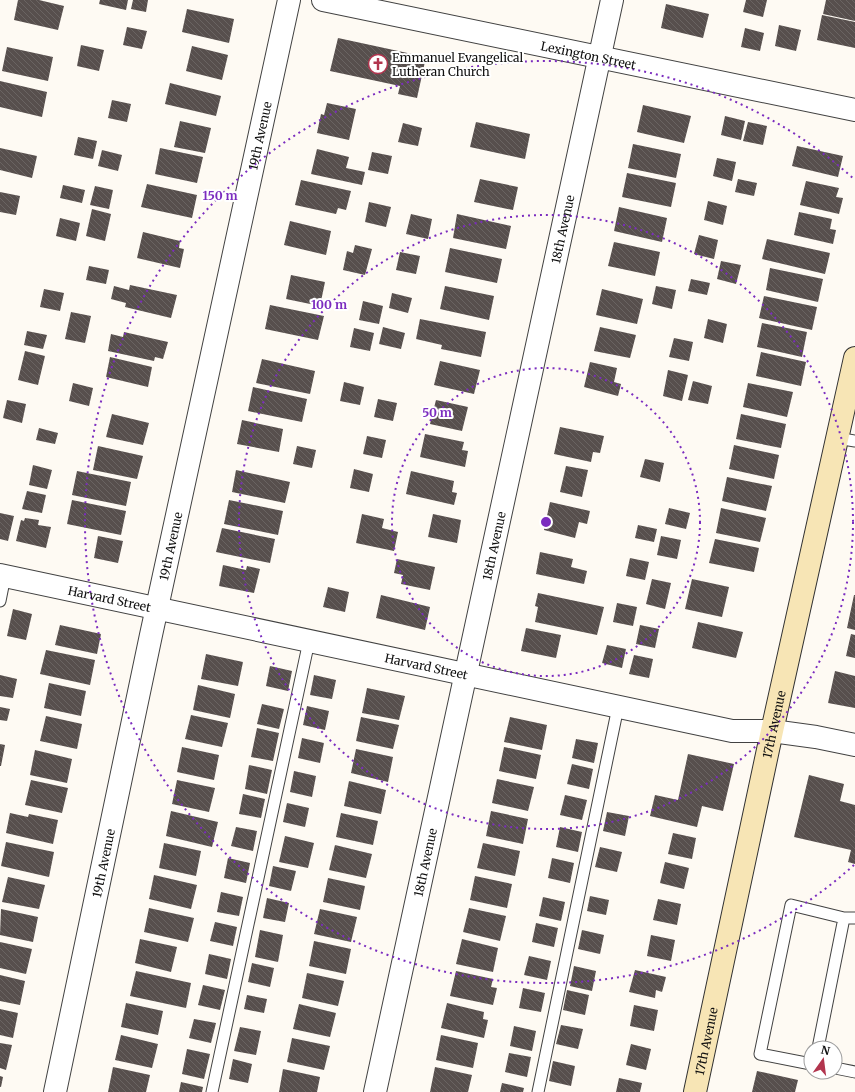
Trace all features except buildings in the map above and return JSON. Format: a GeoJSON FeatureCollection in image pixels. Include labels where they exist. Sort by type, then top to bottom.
{"type":"FeatureCollection","features":[{"type":"Feature","properties":{"kind":"street","name":"19th Avenue"},"geometry":{"type":"LineString","coordinates":[[55,1092],[156,608],[289,0]]}},
{"type":"Feature","properties":{"kind":"street","name":"Lexington Street"},"geometry":{"type":"LineString","coordinates":[[322,0],[600,56],[855,110]]}},
{"type":"Feature","properties":{"kind":"street","name":"18th Avenue"},"geometry":{"type":"LineString","coordinates":[[375,1092],[612,0]]}},
{"type":"Feature","properties":{"kind":"street","name":"17th Avenue"},"geometry":{"type":"LineString","coordinates":[[695,1092],[772,731],[846,440],[855,358]]}},
{"type":"Feature","properties":{"kind":"street","name":"Harvard Street"},"geometry":{"type":"LineString","coordinates":[[3,576],[732,731],[772,731],[816,737],[855,745]]}},
{"type":"Feature","properties":{"kind":"lane"},"geometry":{"type":"LineString","coordinates":[[0,601],[3,576]]}},
{"type":"Feature","properties":{"kind":"lane"},"geometry":{"type":"LineString","coordinates":[[212,1092],[309,641]]}},
{"type":"Feature","properties":{"kind":"lane"},"geometry":{"type":"LineString","coordinates":[[538,1092],[618,707]]}},
{"type":"Feature","properties":{"kind":"lane"},"geometry":{"type":"LineString","coordinates":[[803,1062],[760,1054],[791,905],[850,918],[820,1040]]}},
{"type":"Feature","properties":{"kind":"lane"},"geometry":{"type":"LineString","coordinates":[[843,1070],[855,1072]]}},
{"type":"Feature","properties":{"kind":"place","name":"Emmanuel Evangelical Lutheran Church"},"geometry":{"type":"Point","coordinates":[378,64]}}]}
